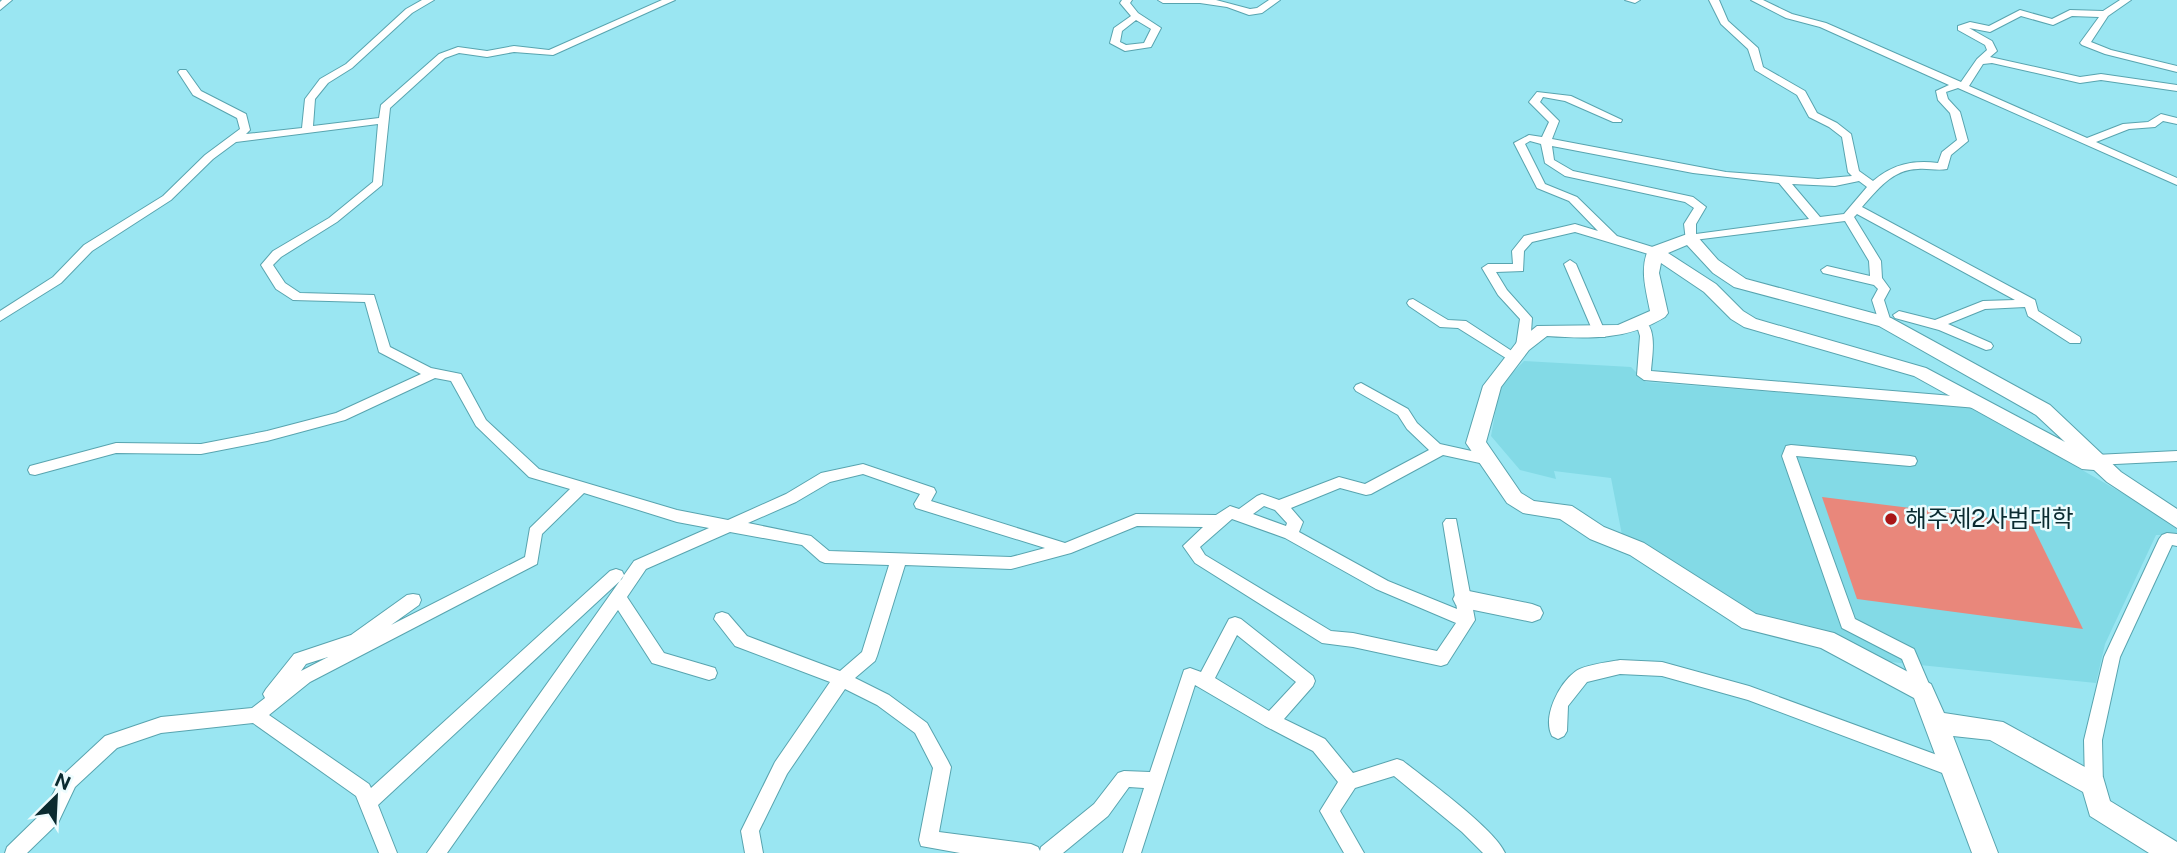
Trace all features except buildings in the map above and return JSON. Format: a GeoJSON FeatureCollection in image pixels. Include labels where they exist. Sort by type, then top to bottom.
{"type":"FeatureCollection","features":[{"type":"Feature","properties":{"kind":"street"},"geometry":{"type":"LineString","coordinates":[[0,7],[7,0]]}},
{"type":"Feature","properties":{"kind":"street"},"geometry":{"type":"LineString","coordinates":[[306,130],[310,99],[324,81],[349,66],[410,11],[429,0]]}},
{"type":"Feature","properties":{"kind":"street"},"geometry":{"type":"LineString","coordinates":[[670,0],[550,53],[514,49],[487,54],[458,50],[442,56],[385,107],[378,183],[332,220],[277,254],[267,265],[280,286],[297,297],[370,298],[380,324],[384,349],[434,373],[456,377],[481,423],[534,473],[677,516],[806,540],[825,557],[1011,563],[1066,549],[1136,520],[1219,522]]}},
{"type":"Feature","properties":{"kind":"street"},"geometry":{"type":"LineString","coordinates":[[1127,0],[1125,3],[1130,13],[1136,16]]}},
{"type":"Feature","properties":{"kind":"street"},"geometry":{"type":"LineString","coordinates":[[1163,0],[1200,0],[1249,12],[1259,11],[1275,0]]}},
{"type":"Feature","properties":{"kind":"street"},"geometry":{"type":"LineString","coordinates":[[1630,0],[1635,0]]}},
{"type":"Feature","properties":{"kind":"street"},"geometry":{"type":"LineString","coordinates":[[1714,0],[1724,22],[1752,48],[1758,68],[1801,93],[1812,115],[1833,125],[1847,136],[1854,172],[1873,187]]}},
{"type":"Feature","properties":{"kind":"street"},"geometry":{"type":"LineString","coordinates":[[1756,0],[1789,16],[1823,25],[2177,182]]}},
{"type":"Feature","properties":{"kind":"street"},"geometry":{"type":"LineString","coordinates":[[2126,0],[2105,14],[2085,43],[2108,52],[2177,69]]}},
{"type":"Feature","properties":{"kind":"street"},"geometry":{"type":"LineString","coordinates":[[1655,251],[1690,238],[1817,221],[1851,213],[1890,171],[1914,164],[1943,167],[1946,154],[1963,141],[1955,112],[1943,100],[1941,91],[1960,86],[1980,61],[1993,51],[1989,43],[1961,28],[1970,25],[1990,29],[2020,13],[2053,22],[2070,13],[2105,14]]}},
{"type":"Feature","properties":{"kind":"street"},"geometry":{"type":"LineString","coordinates":[[1980,61],[1992,60],[2080,80],[2101,77],[2177,88]]}},
{"type":"Feature","properties":{"kind":"street"},"geometry":{"type":"LineString","coordinates":[[0,317],[57,280],[88,247],[167,198],[209,157],[245,130],[242,116],[197,93],[183,72]]}},
{"type":"Feature","properties":{"kind":"street"},"geometry":{"type":"LineString","coordinates":[[1617,120],[1567,98],[1541,94],[1534,102],[1554,121],[1546,141],[1549,161],[1569,174],[1689,199],[1700,207],[1690,224],[1690,238],[1723,272],[1740,283],[1892,318],[1939,323],[1986,346]]}},
{"type":"Feature","properties":{"kind":"street"},"geometry":{"type":"LineString","coordinates":[[2086,142],[2127,127],[2151,125],[2161,117],[2177,121]]}},
{"type":"Feature","properties":{"kind":"street"},"geometry":{"type":"LineString","coordinates":[[233,139],[382,121]]}},
{"type":"Feature","properties":{"kind":"street"},"geometry":{"type":"LineString","coordinates":[[1613,239],[1573,199],[1541,186],[1519,143],[1529,138],[1725,176],[1843,184],[1860,177]]}},
{"type":"Feature","properties":{"kind":"street"},"geometry":{"type":"LineString","coordinates":[[1783,181],[1817,221]]}},
{"type":"Feature","properties":{"kind":"street"},"geometry":{"type":"LineString","coordinates":[[1851,213],[1875,261],[1876,279],[1884,289],[1878,300],[1892,318],[2043,410],[2114,477]]}},
{"type":"Feature","properties":{"kind":"street"},"geometry":{"type":"LineString","coordinates":[[1851,213],[2031,303]]}},
{"type":"Feature","properties":{"kind":"street"},"geometry":{"type":"LineString","coordinates":[[1519,352],[1525,318],[1502,292],[1488,268],[1519,268],[1518,251],[1528,239],[1575,228],[1655,251],[1710,288],[1737,315],[1750,323],[1920,372],[2114,477],[2177,520]]}},
{"type":"Feature","properties":{"kind":"street"},"geometry":{"type":"LineString","coordinates":[[1655,251],[1651,273],[1659,313],[1636,328],[1600,334],[1543,330],[1519,352],[1492,386],[1476,443],[1514,498],[1530,508],[1565,512],[1597,533],[1637,550],[1750,622],[1826,639],[1923,691]]}},
{"type":"Feature","properties":{"kind":"street"},"geometry":{"type":"LineString","coordinates":[[1570,264],[1600,334]]}},
{"type":"Feature","properties":{"kind":"street"},"geometry":{"type":"LineString","coordinates":[[1827,270],[1879,282]]}},
{"type":"Feature","properties":{"kind":"street"},"geometry":{"type":"LineString","coordinates":[[1413,303],[1445,324],[1461,324],[1519,352]]}},
{"type":"Feature","properties":{"kind":"street"},"geometry":{"type":"LineString","coordinates":[[1939,323],[1983,305],[2031,303]]}},
{"type":"Feature","properties":{"kind":"street"},"geometry":{"type":"LineString","coordinates":[[2031,303],[2032,313],[2075,340]]}},
{"type":"Feature","properties":{"kind":"street"},"geometry":{"type":"LineString","coordinates":[[1642,323],[1646,336],[1644,375],[1977,403]]}},
{"type":"Feature","properties":{"kind":"street"},"geometry":{"type":"LineString","coordinates":[[35,470],[116,448],[201,449],[267,436],[340,417],[434,373]]}},
{"type":"Feature","properties":{"kind":"street"},"geometry":{"type":"LineString","coordinates":[[1361,388],[1404,412],[1412,426],[1436,448],[1489,460]]}},
{"type":"Feature","properties":{"kind":"street"},"geometry":{"type":"LineString","coordinates":[[1280,506],[1339,482],[1366,490],[1442,449]]}},
{"type":"Feature","properties":{"kind":"street"},"geometry":{"type":"LineString","coordinates":[[1910,461],[1791,450],[1789,456],[1848,623],[1908,654],[1985,853]]}},
{"type":"Feature","properties":{"kind":"street"},"geometry":{"type":"LineString","coordinates":[[2095,460],[2177,456]]}},
{"type":"Feature","properties":{"kind":"street"},"geometry":{"type":"LineString","coordinates":[[436,853],[640,565],[791,498],[826,477],[863,469],[929,492],[921,504],[1066,549]]}},
{"type":"Feature","properties":{"kind":"street"},"geometry":{"type":"LineString","coordinates":[[14,853],[51,817],[69,781],[111,742],[160,725],[256,715],[304,677],[532,560],[535,532],[581,487]]}},
{"type":"Feature","properties":{"kind":"street"},"geometry":{"type":"LineString","coordinates":[[1240,516],[1262,500],[1280,506],[1294,522],[1290,534]]}},
{"type":"Feature","properties":{"kind":"street"},"geometry":{"type":"LineString","coordinates":[[1451,523],[1465,609],[1441,659],[1353,640],[1328,638],[1200,559],[1191,546],[1230,512],[1290,534],[1382,585],[1465,609],[1532,613]]}},
{"type":"Feature","properties":{"kind":"street"},"geometry":{"type":"LineString","coordinates":[[2172,853],[2099,808],[2094,785],[2093,740],[2112,657],[2167,539],[2177,540]]}},
{"type":"Feature","properties":{"kind":"street"},"geometry":{"type":"LineString","coordinates":[[754,853],[750,831],[780,768],[842,679],[869,656],[899,558]]}},
{"type":"Feature","properties":{"kind":"street"},"geometry":{"type":"LineString","coordinates":[[368,803],[616,575]]}},
{"type":"Feature","properties":{"kind":"street"},"geometry":{"type":"LineString","coordinates":[[618,597],[659,658],[709,673]]}},
{"type":"Feature","properties":{"kind":"street"},"geometry":{"type":"LineString","coordinates":[[256,715],[300,659],[357,640],[413,600]]}},
{"type":"Feature","properties":{"kind":"street"},"geometry":{"type":"LineString","coordinates":[[722,618],[741,640],[842,679],[883,700],[921,728],[942,767],[928,841],[1031,853]]}},
{"type":"Feature","properties":{"kind":"street"},"geometry":{"type":"LineString","coordinates":[[1205,681],[1235,624],[1307,681],[1271,721]]}},
{"type":"Feature","properties":{"kind":"street"},"geometry":{"type":"LineString","coordinates":[[1558,731],[1560,704],[1582,676],[1620,667],[1662,668],[1749,693],[1953,769]]}},
{"type":"Feature","properties":{"kind":"street"},"geometry":{"type":"LineString","coordinates":[[1132,853],[1190,675],[1319,745],[1349,782]]}},
{"type":"Feature","properties":{"kind":"street"},"geometry":{"type":"LineString","coordinates":[[256,715],[363,790],[388,853]]}},
{"type":"Feature","properties":{"kind":"street"},"geometry":{"type":"LineString","coordinates":[[1936,723],[1994,730],[2094,785]]}},
{"type":"Feature","properties":{"kind":"street"},"geometry":{"type":"LineString","coordinates":[[1355,853],[1329,811],[1349,782],[1397,767],[1469,826],[1496,853]]}},
{"type":"Feature","properties":{"kind":"street"},"geometry":{"type":"LineString","coordinates":[[1048,853],[1101,810],[1124,779],[1156,780]]}},
{"type":"Feature","properties":{"kind":"shaded area","name":"해주제2사범대학"},"geometry":{"type":"Polygon","coordinates":[[[1524,361],[1631,367],[1646,382],[1974,408],[2150,509],[2177,529],[2177,535],[2156,535],[2105,644],[2096,683],[1881,661],[1756,620],[1622,535],[1611,478],[1554,471],[1556,479],[1520,470],[1491,436],[1500,386],[1524,361]]]}},
{"type":"Feature","properties":{"kind":"shaded area"},"geometry":{"type":"Polygon","coordinates":[[[1822,497],[2031,523],[2083,629],[1857,599],[1822,497]]]}},
{"type":"Feature","properties":{"kind":"place","name":"해주제2사범대학"},"geometry":{"type":"Point","coordinates":[1891,519]}}]}
